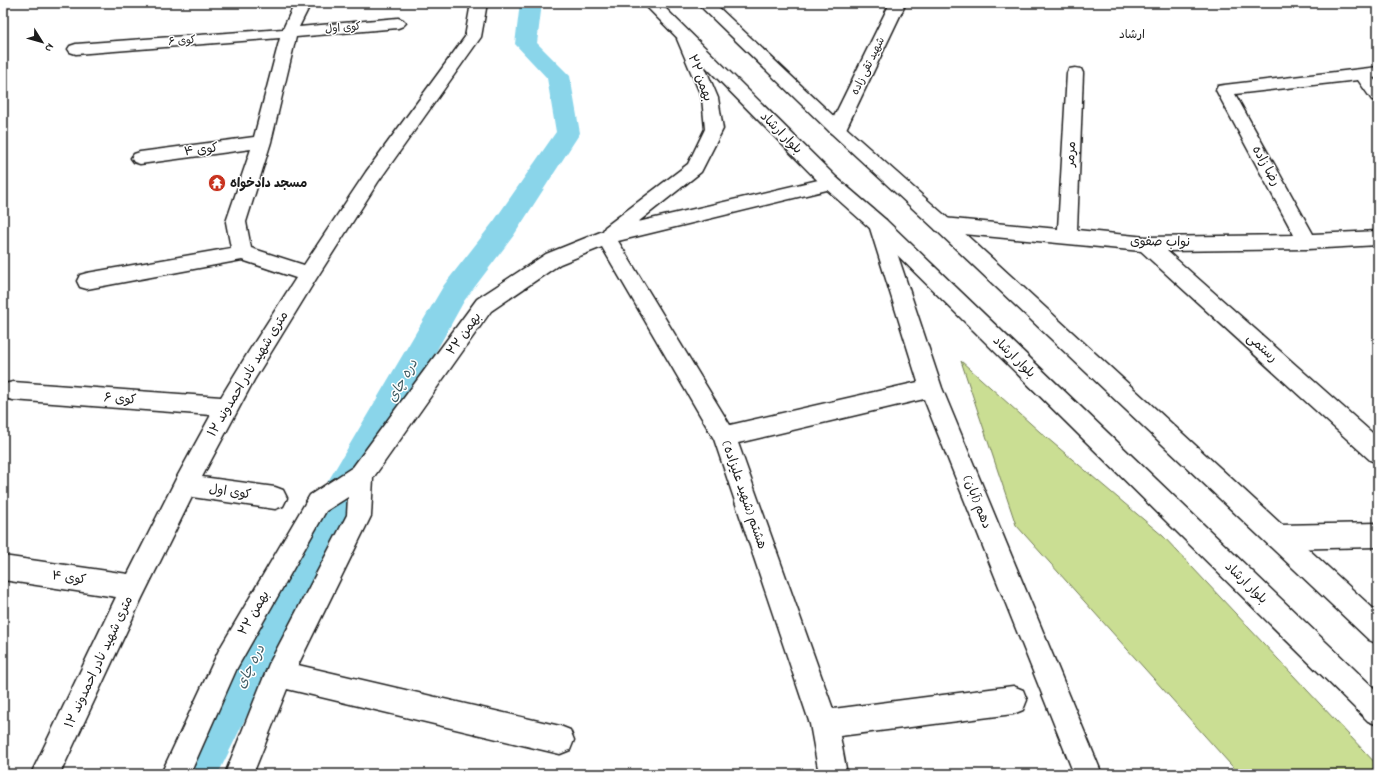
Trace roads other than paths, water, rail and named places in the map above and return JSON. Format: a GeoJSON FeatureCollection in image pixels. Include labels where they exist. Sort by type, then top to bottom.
{"type":"FeatureCollection","features":[{"type":"Feature","properties":{"kind":"street"},"geometry":{"type":"LineString","coordinates":[[242,253],[236,222],[262,142],[289,34],[303,3]]}},
{"type":"Feature","properties":{"kind":"street","name":"۱۲ متری شهید نادر احمدوند"},"geometry":{"type":"LineString","coordinates":[[45,774],[134,587],[227,407],[309,274],[372,177],[473,37],[478,3]]}},
{"type":"Feature","properties":{"kind":"street","name":"بلوار ارشاد"},"geometry":{"type":"LineString","coordinates":[[651,3],[831,183],[879,225],[1378,712]]}},
{"type":"Feature","properties":{"kind":"street"},"geometry":{"type":"LineString","coordinates":[[705,3],[837,130],[943,225],[1378,631]]}},
{"type":"Feature","properties":{"kind":"street","name":"شهید تقی زاده"},"geometry":{"type":"LineString","coordinates":[[837,130],[898,3]]}},
{"type":"Feature","properties":{"kind":"street","name":"کوی اول"},"geometry":{"type":"LineString","coordinates":[[289,34],[398,23]]}},
{"type":"Feature","properties":{"kind":"street","name":"کوی ۶"},"geometry":{"type":"LineString","coordinates":[[76,49],[289,34]]}},
{"type":"Feature","properties":{"kind":"street","name":"۲۲ بهمن"},"geometry":{"type":"LineString","coordinates":[[606,237],[695,168],[714,129],[710,98],[686,39]]}},
{"type":"Feature","properties":{"kind":"street","name":"مرمر"},"geometry":{"type":"LineString","coordinates":[[1067,236],[1075,72]]}},
{"type":"Feature","properties":{"kind":"street"},"geometry":{"type":"LineString","coordinates":[[1371,73],[1378,96]]}},
{"type":"Feature","properties":{"kind":"street","name":"رضا زاده"},"geometry":{"type":"LineString","coordinates":[[1308,242],[1224,90],[1371,73]]}},
{"type":"Feature","properties":{"kind":"street","name":"کوی ۴"},"geometry":{"type":"LineString","coordinates":[[140,158],[262,142]]}},
{"type":"Feature","properties":{"kind":"street","name":"۲۲ بهمن"},"geometry":{"type":"LineString","coordinates":[[175,774],[228,659],[318,503],[361,475],[484,305],[553,259],[606,237],[831,183]]}},
{"type":"Feature","properties":{"kind":"street","name":"دهم (آبان)"},"geometry":{"type":"LineString","coordinates":[[879,225],[931,388],[1088,774]]}},
{"type":"Feature","properties":{"kind":"street","name":"نواب صفوی"},"geometry":{"type":"LineString","coordinates":[[943,225],[1146,244],[1308,242],[1378,238]]}},
{"type":"Feature","properties":{"kind":"street","name":"هشتم (شهید علیزاده)"},"geometry":{"type":"LineString","coordinates":[[606,237],[724,436],[824,724],[833,774]]}},
{"type":"Feature","properties":{"kind":"street","name":"رستمی"},"geometry":{"type":"LineString","coordinates":[[1146,244],[1378,453]]}},
{"type":"Feature","properties":{"kind":"street"},"geometry":{"type":"LineString","coordinates":[[87,281],[242,253],[309,274]]}},
{"type":"Feature","properties":{"kind":"street"},"geometry":{"type":"LineString","coordinates":[[724,436],[931,388]]}},
{"type":"Feature","properties":{"kind":"street","name":"کوی ۶"},"geometry":{"type":"LineString","coordinates":[[12,391],[227,407]]}},
{"type":"Feature","properties":{"kind":"street"},"geometry":{"type":"LineString","coordinates":[[239,774],[279,674],[359,516],[361,475]]}},
{"type":"Feature","properties":{"kind":"street","name":"کوی اول"},"geometry":{"type":"LineString","coordinates":[[186,485],[275,498]]}},
{"type":"Feature","properties":{"kind":"street"},"geometry":{"type":"LineString","coordinates":[[1279,537],[1378,534]]}},
{"type":"Feature","properties":{"kind":"street","name":"کوی ۴"},"geometry":{"type":"LineString","coordinates":[[3,568],[134,587]]}},
{"type":"Feature","properties":{"kind":"street"},"geometry":{"type":"LineString","coordinates":[[279,674],[560,740]]}},
{"type":"Feature","properties":{"kind":"street"},"geometry":{"type":"LineString","coordinates":[[824,724],[1013,700]]}},
{"type":"Feature","properties":{"kind":"waterway","name":"دره چای"},"geometry":{"type":"LineString","coordinates":[[197,774],[339,494],[454,293],[504,228],[568,133],[558,76],[526,44],[531,3]]}},
{"type":"Feature","properties":{"kind":"place","name":"مسجد دادخواه"},"geometry":{"type":"Point","coordinates":[217,183]}},
{"type":"Feature","properties":{"kind":"district","name":"ارشاد"},"geometry":{"type":"Point","coordinates":[1132,35]}}]}
